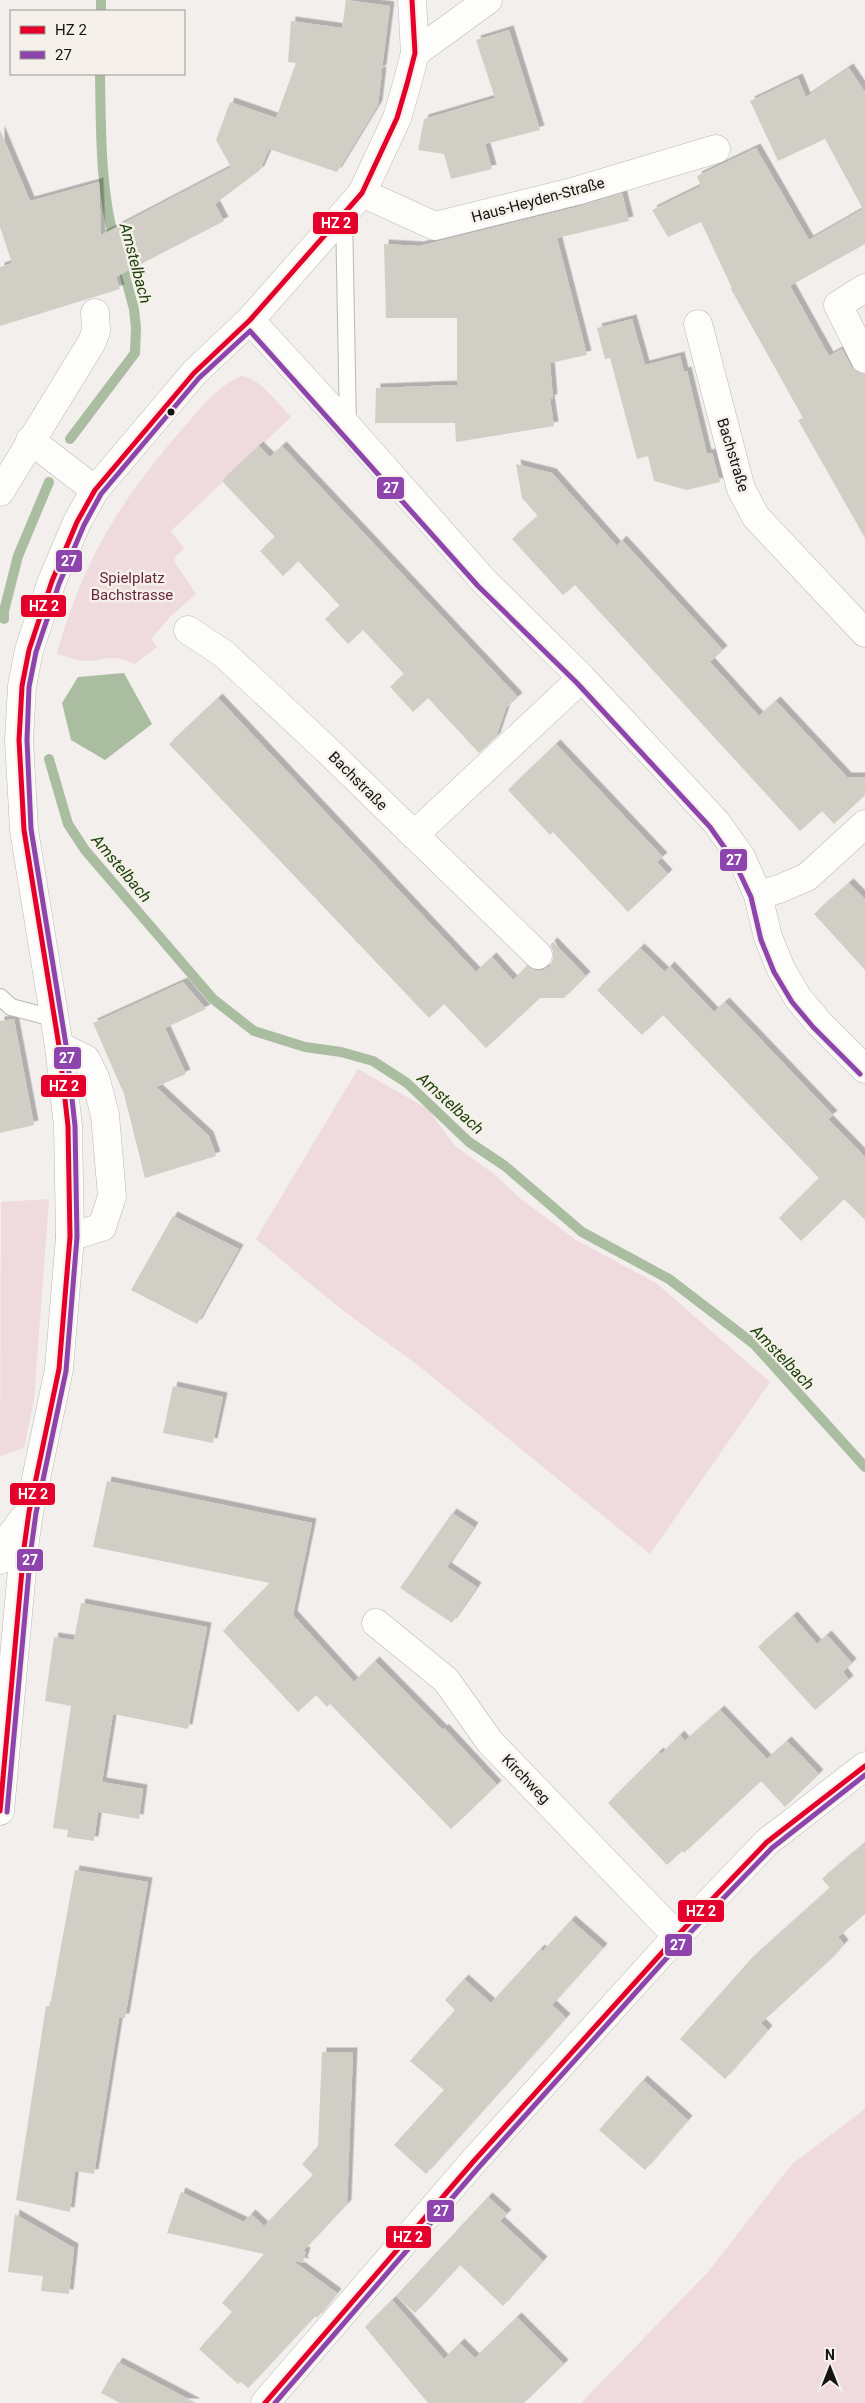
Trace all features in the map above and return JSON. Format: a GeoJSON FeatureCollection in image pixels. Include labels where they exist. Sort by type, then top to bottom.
{"type":"FeatureCollection","features":[{"type":"Feature","properties":{"kind":"street"},"geometry":{"type":"LineString","coordinates":[[0,1811],[29,1512],[59,1369],[70,1238],[68,1126],[59,1046],[24,830],[20,762],[20,710],[29,650],[40,614],[77,522],[95,490],[194,373],[250,320],[353,203],[397,118],[415,53],[412,0]]}},
{"type":"Feature","properties":{"kind":"street"},"geometry":{"type":"LineString","coordinates":[[415,53],[488,0]]}},
{"type":"Feature","properties":{"kind":"street","name":"Haus-Heyden-Straße"},"geometry":{"type":"LineString","coordinates":[[353,203],[435,226],[576,191],[716,149]]}},
{"type":"Feature","properties":{"kind":"street"},"geometry":{"type":"LineString","coordinates":[[865,288],[838,305],[865,359]]}},
{"type":"Feature","properties":{"kind":"street"},"geometry":{"type":"LineString","coordinates":[[0,492],[50,455],[96,331],[95,313]]}},
{"type":"Feature","properties":{"kind":"street"},"geometry":{"type":"LineString","coordinates":[[250,320],[348,427],[484,581],[582,678],[716,822],[741,857],[758,895],[768,936],[781,969],[798,998],[818,1022],[865,1069]]}},
{"type":"Feature","properties":{"kind":"street","name":"Bachstraße"},"geometry":{"type":"LineString","coordinates":[[698,324],[741,489],[752,510],[865,633]]}},
{"type":"Feature","properties":{"kind":"street"},"geometry":{"type":"LineString","coordinates":[[50,455],[95,490]]}},
{"type":"Feature","properties":{"kind":"street","name":"Bachstraße"},"geometry":{"type":"LineString","coordinates":[[188,630],[224,654],[538,955]]}},
{"type":"Feature","properties":{"kind":"street"},"geometry":{"type":"LineString","coordinates":[[414,835],[582,678]]}},
{"type":"Feature","properties":{"kind":"street"},"geometry":{"type":"LineString","coordinates":[[758,895],[779,890],[807,877],[865,824]]}},
{"type":"Feature","properties":{"kind":"street"},"geometry":{"type":"LineString","coordinates":[[59,1046],[86,1059],[96,1080],[105,1115],[112,1196],[102,1228],[70,1238]]}},
{"type":"Feature","properties":{"kind":"street"},"geometry":{"type":"LineString","coordinates":[[0,1560],[9,1538],[29,1512]]}},
{"type":"Feature","properties":{"kind":"street","name":"Kirchweg"},"geometry":{"type":"LineString","coordinates":[[376,1623],[446,1680],[490,1742],[677,1936]]}},
{"type":"Feature","properties":{"kind":"street"},"geometry":{"type":"LineString","coordinates":[[265,2403],[473,2162],[677,1936],[767,1842],[865,1766]]}},
{"type":"Feature","properties":{"kind":"lane"},"geometry":{"type":"LineString","coordinates":[[348,427],[353,203]]}},
{"type":"Feature","properties":{"kind":"lane"},"geometry":{"type":"LineString","coordinates":[[0,997],[10,1007],[53,1018]]}},
{"type":"Feature","properties":{"kind":"green space","name":"Spielplatz Bachstrasse"},"geometry":{"type":"Polygon","coordinates":[[[242,376],[263,387],[291,417],[171,531],[184,549],[176,556],[174,561],[196,594],[171,616],[151,639],[157,647],[135,664],[115,658],[82,661],[57,654],[79,589],[106,533],[122,507],[140,481],[203,405],[233,380],[242,376]]]}},
{"type":"Feature","properties":{"kind":"green space"},"geometry":{"type":"Polygon","coordinates":[[[358,1069],[428,1109],[455,1146],[494,1174],[521,1199],[576,1240],[656,1283],[770,1382],[650,1554],[419,1366],[341,1309],[256,1239],[358,1069]]]}},
{"type":"Feature","properties":{"kind":"green space"},"geometry":{"type":"Polygon","coordinates":[[[49,1199],[34,1400],[24,1448],[0,1456],[1,1202],[49,1199]]]}},
{"type":"Feature","properties":{"kind":"green space"},"geometry":{"type":"Polygon","coordinates":[[[865,2109],[865,2403],[581,2403],[708,2272],[792,2164],[865,2109]]]}},
{"type":"Feature","properties":{"kind":"shaded area"},"geometry":{"type":"Polygon","coordinates":[[[124,673],[152,724],[105,760],[71,740],[62,703],[78,677],[124,673]]]}},
{"type":"Feature","properties":{"kind":"building"},"geometry":{"type":"Polygon","coordinates":[[[346,0],[390,6],[382,69],[377,72],[382,71],[378,105],[337,172],[269,149],[260,170],[215,204],[224,221],[116,277],[120,289],[0,326],[0,267],[12,263],[0,227],[0,130],[30,201],[99,182],[101,235],[231,167],[216,140],[230,102],[276,118],[296,63],[288,62],[291,21],[342,28],[346,0]]]}},
{"type":"Feature","properties":{"kind":"building"},"geometry":{"type":"Polygon","coordinates":[[[509,30],[540,130],[485,144],[492,169],[451,179],[444,154],[418,150],[424,119],[495,98],[476,40],[509,30]]]}},
{"type":"Feature","properties":{"kind":"building"},"geometry":{"type":"Polygon","coordinates":[[[849,68],[865,92],[865,244],[790,286],[829,356],[842,349],[851,366],[857,372],[865,374],[865,538],[798,420],[803,418],[731,289],[701,222],[668,237],[652,210],[701,186],[697,176],[756,148],[809,240],[863,209],[825,139],[778,161],[750,101],[798,78],[806,97],[849,68]]]}},
{"type":"Feature","properties":{"kind":"building"},"geometry":{"type":"Polygon","coordinates":[[[622,193],[629,221],[557,238],[587,355],[550,363],[553,399],[550,399],[554,426],[456,442],[455,423],[375,423],[376,388],[457,385],[457,318],[386,318],[384,244],[419,246],[580,206],[622,193]]]}},
{"type":"Feature","properties":{"kind":"building"},"geometry":{"type":"Polygon","coordinates":[[[632,319],[645,365],[680,356],[684,372],[687,371],[707,454],[712,453],[720,482],[687,490],[654,481],[648,456],[637,459],[610,358],[605,359],[597,328],[632,319]]]}},
{"type":"Feature","properties":{"kind":"building"},"geometry":{"type":"Polygon","coordinates":[[[259,446],[270,457],[282,446],[518,697],[506,708],[496,737],[479,753],[428,698],[413,712],[390,687],[404,674],[363,630],[348,644],[325,619],[340,606],[298,561],[283,576],[260,551],[275,537],[222,481],[259,446]]]}},
{"type":"Feature","properties":{"kind":"building"},"geometry":{"type":"Polygon","coordinates":[[[516,464],[552,473],[617,546],[622,540],[723,650],[710,662],[759,716],[776,701],[847,777],[865,777],[865,795],[834,824],[822,811],[800,831],[575,585],[563,595],[512,539],[538,516],[522,498],[516,464]]]}},
{"type":"Feature","properties":{"kind":"building"},"geometry":{"type":"Polygon","coordinates":[[[218,698],[476,972],[492,957],[513,980],[527,966],[535,970],[543,970],[550,966],[553,959],[553,951],[550,945],[553,942],[586,976],[564,998],[540,998],[486,1048],[444,1004],[429,1018],[169,744],[218,698]]]}},
{"type":"Feature","properties":{"kind":"building"},"geometry":{"type":"Polygon","coordinates":[[[556,744],[663,857],[657,862],[668,874],[628,912],[553,832],[550,835],[508,790],[556,744]]]}},
{"type":"Feature","properties":{"kind":"building"},"geometry":{"type":"Polygon","coordinates":[[[849,883],[865,899],[865,970],[814,914],[849,883]]]}},
{"type":"Feature","properties":{"kind":"building"},"geometry":{"type":"Polygon","coordinates":[[[640,948],[665,972],[670,966],[714,1012],[725,1002],[833,1115],[828,1119],[865,1157],[865,1220],[844,1199],[801,1241],[779,1218],[819,1178],[663,1015],[642,1035],[597,990],[640,948]]]}},
{"type":"Feature","properties":{"kind":"building"},"geometry":{"type":"Polygon","coordinates":[[[183,982],[206,1009],[165,1028],[186,1074],[156,1087],[209,1136],[216,1156],[145,1178],[124,1094],[93,1023],[183,982]]]}},
{"type":"Feature","properties":{"kind":"building"},"geometry":{"type":"Polygon","coordinates":[[[14,1019],[34,1125],[0,1133],[0,1021],[14,1019]]]}},
{"type":"Feature","properties":{"kind":"building"},"geometry":{"type":"Polygon","coordinates":[[[173,1216],[239,1249],[197,1324],[131,1290],[173,1216]]]}},
{"type":"Feature","properties":{"kind":"building"},"geometry":{"type":"Polygon","coordinates":[[[173,1386],[223,1397],[213,1443],[163,1433],[173,1386]]]}},
{"type":"Feature","properties":{"kind":"building"},"geometry":{"type":"Polygon","coordinates":[[[107,1481],[312,1523],[293,1615],[354,1682],[375,1661],[443,1730],[444,1728],[497,1785],[451,1829],[330,1704],[327,1707],[316,1695],[298,1712],[223,1631],[270,1583],[93,1547],[107,1481]]]}},
{"type":"Feature","properties":{"kind":"building"},"geometry":{"type":"Polygon","coordinates":[[[452,1513],[474,1527],[447,1567],[477,1587],[452,1623],[400,1588],[452,1513]]]}},
{"type":"Feature","properties":{"kind":"building"},"geometry":{"type":"Polygon","coordinates":[[[81,1603],[207,1627],[188,1729],[113,1714],[102,1782],[143,1789],[139,1819],[98,1812],[94,1841],[67,1837],[68,1830],[53,1828],[71,1706],[45,1701],[54,1637],[74,1640],[81,1603]]]}},
{"type":"Feature","properties":{"kind":"building"},"geometry":{"type":"Polygon","coordinates":[[[793,1616],[817,1644],[827,1635],[852,1663],[843,1672],[849,1680],[815,1710],[758,1647],[793,1616]]]}},
{"type":"Feature","properties":{"kind":"building"},"geometry":{"type":"Polygon","coordinates":[[[720,1710],[767,1759],[787,1741],[819,1774],[785,1807],[761,1781],[684,1853],[682,1851],[667,1865],[608,1803],[659,1752],[661,1754],[680,1735],[685,1741],[720,1710]]]}},
{"type":"Feature","properties":{"kind":"building"},"geometry":{"type":"Polygon","coordinates":[[[865,1843],[865,1914],[838,1937],[844,1944],[830,1960],[761,2023],[768,2030],[725,2079],[680,2039],[751,1959],[830,1888],[822,1879],[865,1843]]]}},
{"type":"Feature","properties":{"kind":"building"},"geometry":{"type":"Polygon","coordinates":[[[75,1870],[148,1882],[125,2018],[119,2018],[94,2174],[75,2171],[70,2212],[16,2200],[46,2006],[50,2006],[75,1870]]]}},
{"type":"Feature","properties":{"kind":"building"},"geometry":{"type":"Polygon","coordinates":[[[571,1920],[603,1948],[552,2005],[566,2018],[426,2174],[394,2145],[444,2090],[410,2061],[455,2010],[445,2000],[464,1979],[491,2003],[540,1949],[543,1951],[571,1920]]]}},
{"type":"Feature","properties":{"kind":"building"},"geometry":{"type":"Polygon","coordinates":[[[322,2052],[353,2052],[347,2204],[303,2251],[306,2252],[303,2261],[305,2263],[293,2261],[337,2293],[317,2318],[315,2316],[248,2388],[241,2382],[238,2384],[199,2349],[232,2312],[222,2303],[264,2254],[167,2233],[181,2192],[244,2222],[251,2214],[264,2226],[313,2175],[302,2164],[318,2146],[322,2052]]]}},
{"type":"Feature","properties":{"kind":"building"},"geometry":{"type":"Polygon","coordinates":[[[643,2080],[688,2120],[645,2170],[599,2130],[643,2080]]]}},
{"type":"Feature","properties":{"kind":"building"},"geometry":{"type":"Polygon","coordinates":[[[488,2197],[507,2214],[500,2221],[543,2261],[503,2306],[460,2265],[415,2313],[396,2296],[488,2197]]]}},
{"type":"Feature","properties":{"kind":"building"},"geometry":{"type":"Polygon","coordinates":[[[15,2214],[74,2248],[69,2294],[41,2291],[43,2276],[8,2272],[15,2214]]]}},
{"type":"Feature","properties":{"kind":"building"},"geometry":{"type":"Polygon","coordinates":[[[392,2300],[444,2359],[460,2343],[475,2358],[517,2317],[564,2364],[524,2403],[428,2403],[365,2327],[392,2300]]]}},
{"type":"Feature","properties":{"kind":"building"},"geometry":{"type":"Polygon","coordinates":[[[118,2362],[196,2403],[120,2403],[101,2393],[118,2362]]]}},
{"type":"Feature","properties":{"kind":"waterway","name":"Amstelbach"},"geometry":{"type":"LineString","coordinates":[[101,0],[101,10]]}},
{"type":"Feature","properties":{"kind":"waterway","name":"Amstelbach"},"geometry":{"type":"LineString","coordinates":[[100,75],[104,181],[106,202],[115,243]]}},
{"type":"Feature","properties":{"kind":"waterway","name":"Amstelbach"},"geometry":{"type":"LineString","coordinates":[[70,439],[135,353],[136,328],[134,309],[121,261]]}},
{"type":"Feature","properties":{"kind":"waterway","name":"Amstelbach"},"geometry":{"type":"LineString","coordinates":[[4,619],[4,611],[18,556],[49,482]]}},
{"type":"Feature","properties":{"kind":"waterway","name":"Amstelbach"},"geometry":{"type":"LineString","coordinates":[[49,759],[68,824],[85,850],[213,999],[254,1031],[305,1047],[341,1052],[373,1061],[407,1083],[469,1142],[505,1166],[582,1232],[669,1279],[754,1344],[865,1467]]}},
{"type":"Feature","properties":{"kind":"transit line"},"geometry":{"type":"LineString","coordinates":[[0,1811],[24,1548],[29,1512],[59,1369],[70,1237],[68,1126],[59,1046],[24,830],[19,740],[22,686],[29,650],[52,581],[77,522],[95,490],[194,373],[250,320],[362,193],[397,118],[407,84],[415,53],[412,0]]}},
{"type":"Feature","properties":{"kind":"transit line","name":"27"},"geometry":{"type":"LineString","coordinates":[[7,1812],[31,1549],[36,1513],[66,1371],[77,1237],[75,1126],[66,1045],[31,829],[27,740],[29,687],[36,652],[59,584],[84,525],[101,494],[199,378],[250,331],[478,586],[577,683],[710,827],[734,861],[751,897],[761,940],[774,972],[792,1002],[813,1027],[860,1074]]}},
{"type":"Feature","properties":{"kind":"transit line"},"geometry":{"type":"LineString","coordinates":[[265,2403],[473,2162],[677,1936],[767,1842],[865,1766]]}},
{"type":"Feature","properties":{"kind":"transit line","name":"27"},"geometry":{"type":"LineString","coordinates":[[275,2403],[479,2167],[682,1941],[772,1848],[865,1775]]}}]}
